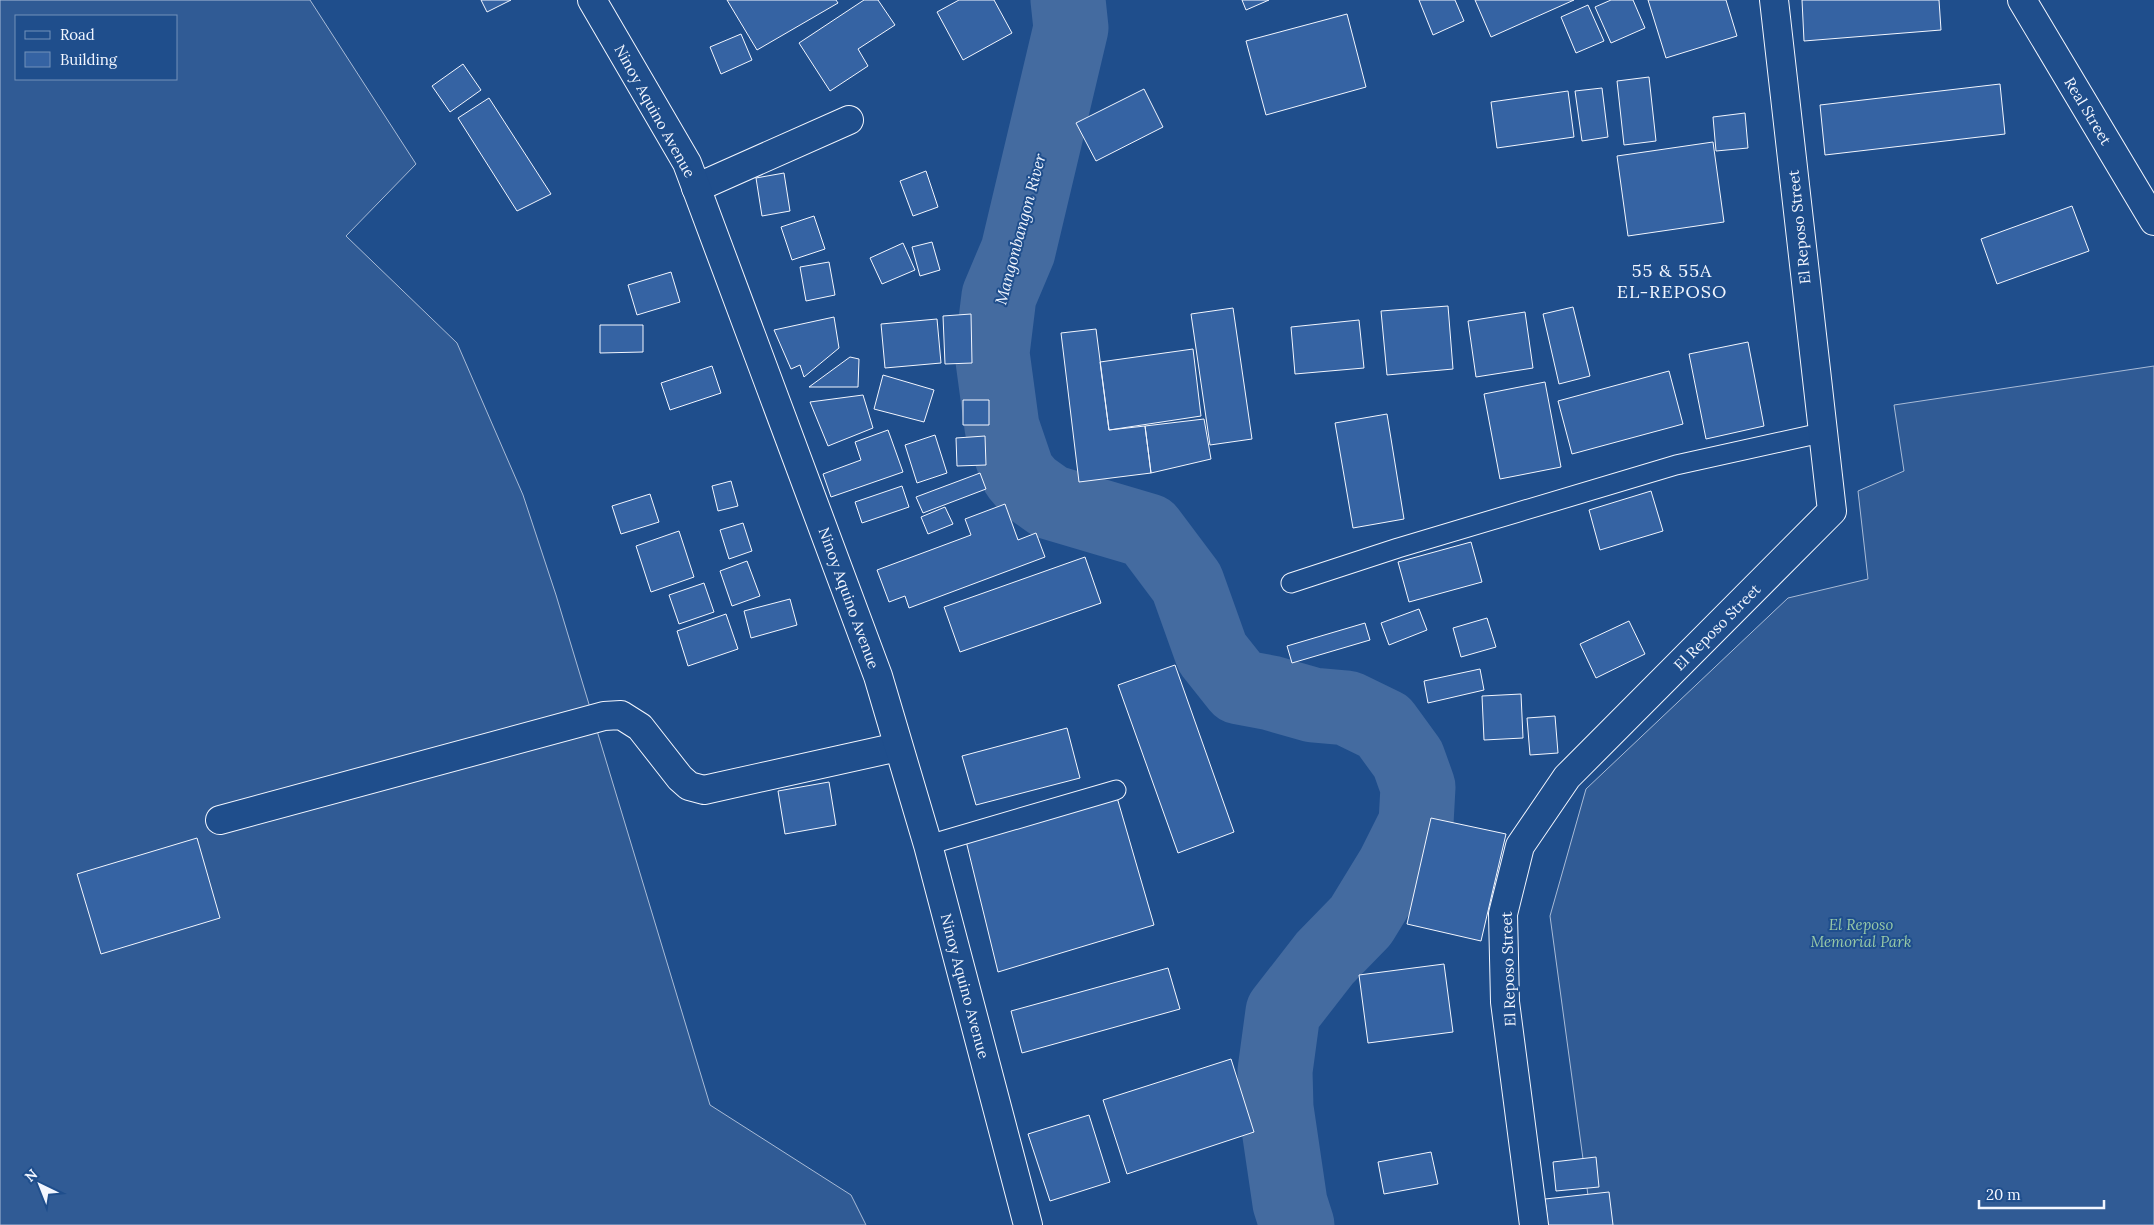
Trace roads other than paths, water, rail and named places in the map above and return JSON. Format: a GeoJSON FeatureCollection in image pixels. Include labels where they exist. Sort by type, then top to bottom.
{"type":"FeatureCollection","features":[{"type":"Feature","properties":{"kind":"street","name":"Ninoy Aquino Avenue"},"geometry":{"type":"LineString","coordinates":[[592,0],[687,163],[878,676],[928,845],[1028,1225]]}},
{"type":"Feature","properties":{"kind":"street","name":"El Reposo Street"},"geometry":{"type":"LineString","coordinates":[[1534,1225],[1506,1002],[1503,914],[1520,846],[1567,778],[1832,511],[1774,0]]}},
{"type":"Feature","properties":{"kind":"street","name":"Real Street"},"geometry":{"type":"LineString","coordinates":[[2022,0],[2154,221]]}},
{"type":"Feature","properties":{"kind":"street"},"geometry":{"type":"LineString","coordinates":[[696,188],[849,120]]}},
{"type":"Feature","properties":{"kind":"street"},"geometry":{"type":"LineString","coordinates":[[220,820],[604,716],[621,714],[640,728],[680,778],[690,786],[704,790],[898,747]]}},
{"type":"Feature","properties":{"kind":"lane"},"geometry":{"type":"LineString","coordinates":[[1292,583],[1398,548],[1676,465],[1822,433]]}},
{"type":"Feature","properties":{"kind":"lane"},"geometry":{"type":"LineString","coordinates":[[928,845],[1116,790]]}},
{"type":"Feature","properties":{"kind":"waterway","name":"Mangonbangon River"},"geometry":{"type":"LineString","coordinates":[[1068,0],[1071,28],[1018,251],[999,296],[992,353],[1002,427],[1018,474],[1029,487],[1050,502],[1148,531],[1187,583],[1212,653],[1239,687],[1271,693],[1313,705],[1347,708],[1384,726],[1408,759],[1418,787],[1416,823],[1394,867],[1361,921],[1325,958],[1283,1012],[1275,1071],[1276,1108],[1290,1203],[1297,1225]]}},
{"type":"Feature","properties":{"kind":"district","name":"55 & 55A EL-REPOSO"},"geometry":{"type":"Point","coordinates":[1672,280]}},
{"type":"Feature","properties":{"kind":"park label","name":"El Reposo Memorial Park"},"geometry":{"type":"Point","coordinates":[1861,932]}}]}
